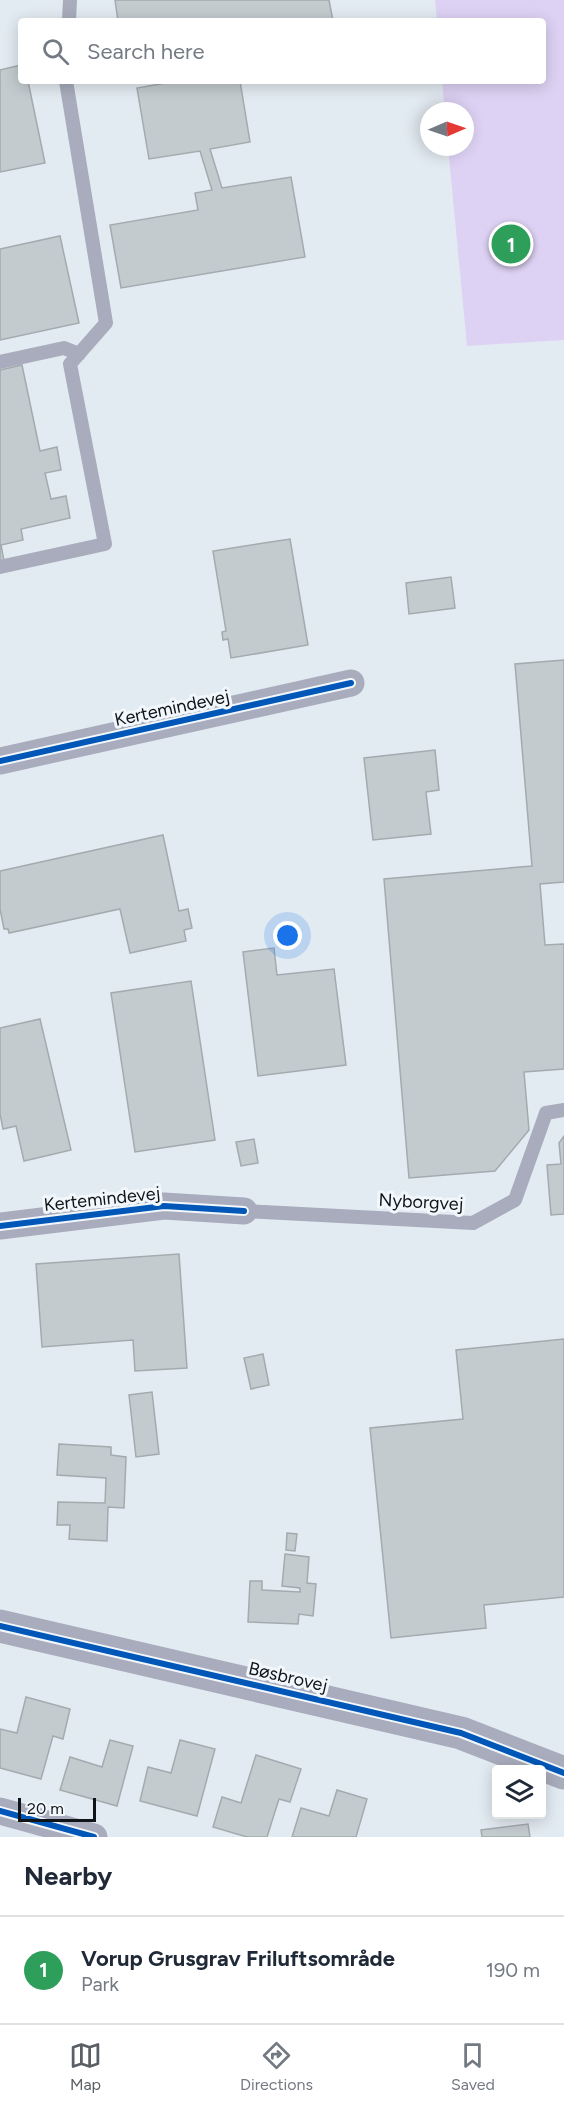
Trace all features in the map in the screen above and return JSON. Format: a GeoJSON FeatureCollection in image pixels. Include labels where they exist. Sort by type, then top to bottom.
{"type":"FeatureCollection","features":[{"type":"Feature","properties":{"kind":"street","name":"Kertemindevej"},"geometry":{"type":"LineString","coordinates":[[0,761],[351,683]]}},
{"type":"Feature","properties":{"kind":"street","name":"Kertemindevej"},"geometry":{"type":"LineString","coordinates":[[0,1226],[164,1206],[244,1211]]}},
{"type":"Feature","properties":{"kind":"street","name":"Bøsbrovej"},"geometry":{"type":"LineString","coordinates":[[0,1626],[462,1733],[564,1773]]}},
{"type":"Feature","properties":{"kind":"street"},"geometry":{"type":"LineString","coordinates":[[0,1811],[91,1837]]}},
{"type":"Feature","properties":{"kind":"lane"},"geometry":{"type":"LineString","coordinates":[[69,18],[70,0]]}},
{"type":"Feature","properties":{"kind":"lane"},"geometry":{"type":"LineString","coordinates":[[0,567],[105,544],[70,364],[106,323],[66,84]]}},
{"type":"Feature","properties":{"kind":"lane"},"geometry":{"type":"LineString","coordinates":[[0,362],[64,348],[79,354]]}},
{"type":"Feature","properties":{"kind":"lane","name":"Nyborgvej"},"geometry":{"type":"LineString","coordinates":[[244,1211],[473,1223],[515,1200],[546,1113],[564,1110]]}},
{"type":"Feature","properties":{"kind":"shaded area"},"geometry":{"type":"Polygon","coordinates":[[[435,0],[564,0],[564,340],[467,346],[449,156],[474,156],[474,102],[444,102],[442,84],[546,84],[546,18],[437,18],[435,0]]]}},
{"type":"Feature","properties":{"kind":"building"},"geometry":{"type":"Polygon","coordinates":[[[115,0],[329,0],[332,18],[118,18],[115,0]]]}},
{"type":"Feature","properties":{"kind":"building"},"geometry":{"type":"Polygon","coordinates":[[[18,66],[18,84],[29,84],[45,163],[0,172],[0,70],[18,66]]]}},
{"type":"Feature","properties":{"kind":"building"},"geometry":{"type":"Polygon","coordinates":[[[160,84],[240,84],[250,142],[210,149],[222,188],[291,177],[305,257],[121,288],[110,225],[198,210],[195,193],[212,190],[200,151],[149,159],[137,88],[160,84]]]}},
{"type":"Feature","properties":{"kind":"building"},"geometry":{"type":"Polygon","coordinates":[[[60,236],[79,323],[0,340],[0,249],[60,236]]]}},
{"type":"Feature","properties":{"kind":"building"},"geometry":{"type":"Polygon","coordinates":[[[22,365],[40,451],[57,447],[61,470],[45,473],[51,499],[66,496],[70,518],[21,529],[23,540],[1,545],[4,561],[0,561],[0,370],[22,365]]]}},
{"type":"Feature","properties":{"kind":"building"},"geometry":{"type":"Polygon","coordinates":[[[290,539],[308,645],[231,658],[228,639],[223,640],[222,632],[226,631],[213,551],[290,539]]]}},
{"type":"Feature","properties":{"kind":"building"},"geometry":{"type":"Polygon","coordinates":[[[451,577],[455,608],[409,614],[406,583],[451,577]]]}},
{"type":"Feature","properties":{"kind":"building"},"geometry":{"type":"Polygon","coordinates":[[[564,660],[564,882],[540,884],[545,945],[564,944],[564,1069],[524,1072],[529,1130],[495,1171],[409,1178],[384,879],[532,866],[515,664],[564,660]]]}},
{"type":"Feature","properties":{"kind":"building"},"geometry":{"type":"Polygon","coordinates":[[[435,750],[439,790],[426,792],[431,834],[373,840],[364,758],[435,750]]]}},
{"type":"Feature","properties":{"kind":"building"},"geometry":{"type":"Polygon","coordinates":[[[163,835],[179,911],[188,909],[192,928],[184,930],[186,941],[130,953],[120,909],[9,933],[8,929],[4,929],[0,909],[0,871],[163,835]]]}},
{"type":"Feature","properties":{"kind":"building"},"geometry":{"type":"Polygon","coordinates":[[[274,948],[277,975],[334,969],[346,1065],[258,1076],[243,952],[274,948]]]}},
{"type":"Feature","properties":{"kind":"building"},"geometry":{"type":"Polygon","coordinates":[[[191,981],[215,1140],[135,1152],[111,993],[191,981]]]}},
{"type":"Feature","properties":{"kind":"building"},"geometry":{"type":"Polygon","coordinates":[[[40,1019],[71,1150],[24,1161],[16,1126],[3,1129],[0,1114],[0,1028],[40,1019]]]}},
{"type":"Feature","properties":{"kind":"building"},"geometry":{"type":"Polygon","coordinates":[[[564,1136],[564,1214],[551,1215],[547,1165],[561,1164],[559,1143],[564,1136]]]}},
{"type":"Feature","properties":{"kind":"building"},"geometry":{"type":"Polygon","coordinates":[[[254,1139],[258,1163],[241,1166],[236,1142],[254,1139]]]}},
{"type":"Feature","properties":{"kind":"building"},"geometry":{"type":"Polygon","coordinates":[[[179,1254],[187,1368],[135,1371],[133,1340],[42,1347],[36,1264],[179,1254]]]}},
{"type":"Feature","properties":{"kind":"building"},"geometry":{"type":"Polygon","coordinates":[[[564,1339],[564,1597],[484,1605],[486,1628],[391,1638],[370,1428],[463,1419],[456,1350],[564,1339]]]}},
{"type":"Feature","properties":{"kind":"building"},"geometry":{"type":"Polygon","coordinates":[[[263,1354],[269,1385],[251,1389],[244,1358],[263,1354]]]}},
{"type":"Feature","properties":{"kind":"building"},"geometry":{"type":"Polygon","coordinates":[[[152,1392],[159,1454],[136,1457],[129,1395],[152,1392]]]}},
{"type":"Feature","properties":{"kind":"building"},"geometry":{"type":"Polygon","coordinates":[[[59,1444],[111,1447],[111,1455],[126,1457],[124,1508],[108,1507],[107,1541],[69,1539],[70,1525],[57,1525],[58,1502],[105,1503],[106,1478],[57,1475],[59,1444]]]}},
{"type":"Feature","properties":{"kind":"building"},"geometry":{"type":"Polygon","coordinates":[[[287,1533],[297,1534],[295,1551],[286,1550],[287,1533]]]}},
{"type":"Feature","properties":{"kind":"building"},"geometry":{"type":"Polygon","coordinates":[[[285,1554],[309,1557],[307,1583],[316,1584],[313,1616],[299,1614],[298,1624],[248,1622],[250,1581],[262,1581],[262,1590],[300,1592],[300,1588],[282,1586],[285,1554]]]}},
{"type":"Feature","properties":{"kind":"building"},"geometry":{"type":"Polygon","coordinates":[[[26,1697],[70,1709],[63,1739],[53,1736],[41,1779],[0,1768],[0,1729],[17,1733],[26,1697]]]}},
{"type":"Feature","properties":{"kind":"building"},"geometry":{"type":"Polygon","coordinates":[[[110,1740],[133,1746],[117,1806],[60,1790],[70,1757],[102,1767],[110,1740]]]}},
{"type":"Feature","properties":{"kind":"building"},"geometry":{"type":"Polygon","coordinates":[[[180,1740],[215,1749],[197,1816],[140,1801],[148,1767],[171,1773],[180,1740]]]}},
{"type":"Feature","properties":{"kind":"building"},"geometry":{"type":"Polygon","coordinates":[[[256,1755],[301,1769],[290,1802],[279,1799],[267,1837],[247,1837],[213,1827],[222,1797],[241,1803],[256,1755]]]}},
{"type":"Feature","properties":{"kind":"building"},"geometry":{"type":"Polygon","coordinates":[[[337,1790],[367,1799],[356,1837],[292,1837],[301,1808],[329,1816],[337,1790]]]}},
{"type":"Feature","properties":{"kind":"building"},"geometry":{"type":"Polygon","coordinates":[[[528,1824],[530,1837],[482,1837],[481,1830],[528,1824]]]}},
{"type":"Feature","properties":{"kind":"cycle path"},"geometry":{"type":"LineString","coordinates":[[0,761],[351,683]]}},
{"type":"Feature","properties":{"kind":"cycle path"},"geometry":{"type":"LineString","coordinates":[[0,1226],[164,1206],[244,1211]]}},
{"type":"Feature","properties":{"kind":"cycle path"},"geometry":{"type":"LineString","coordinates":[[0,1626],[461,1733],[564,1773]]}},
{"type":"Feature","properties":{"kind":"cycle path"},"geometry":{"type":"LineString","coordinates":[[0,1811],[94,1837]]}},
{"type":"Feature","properties":{"kind":"place","name":"Vorup Grusgrav Friluftsområde"},"geometry":{"type":"Point","coordinates":[511,244]}}]}
